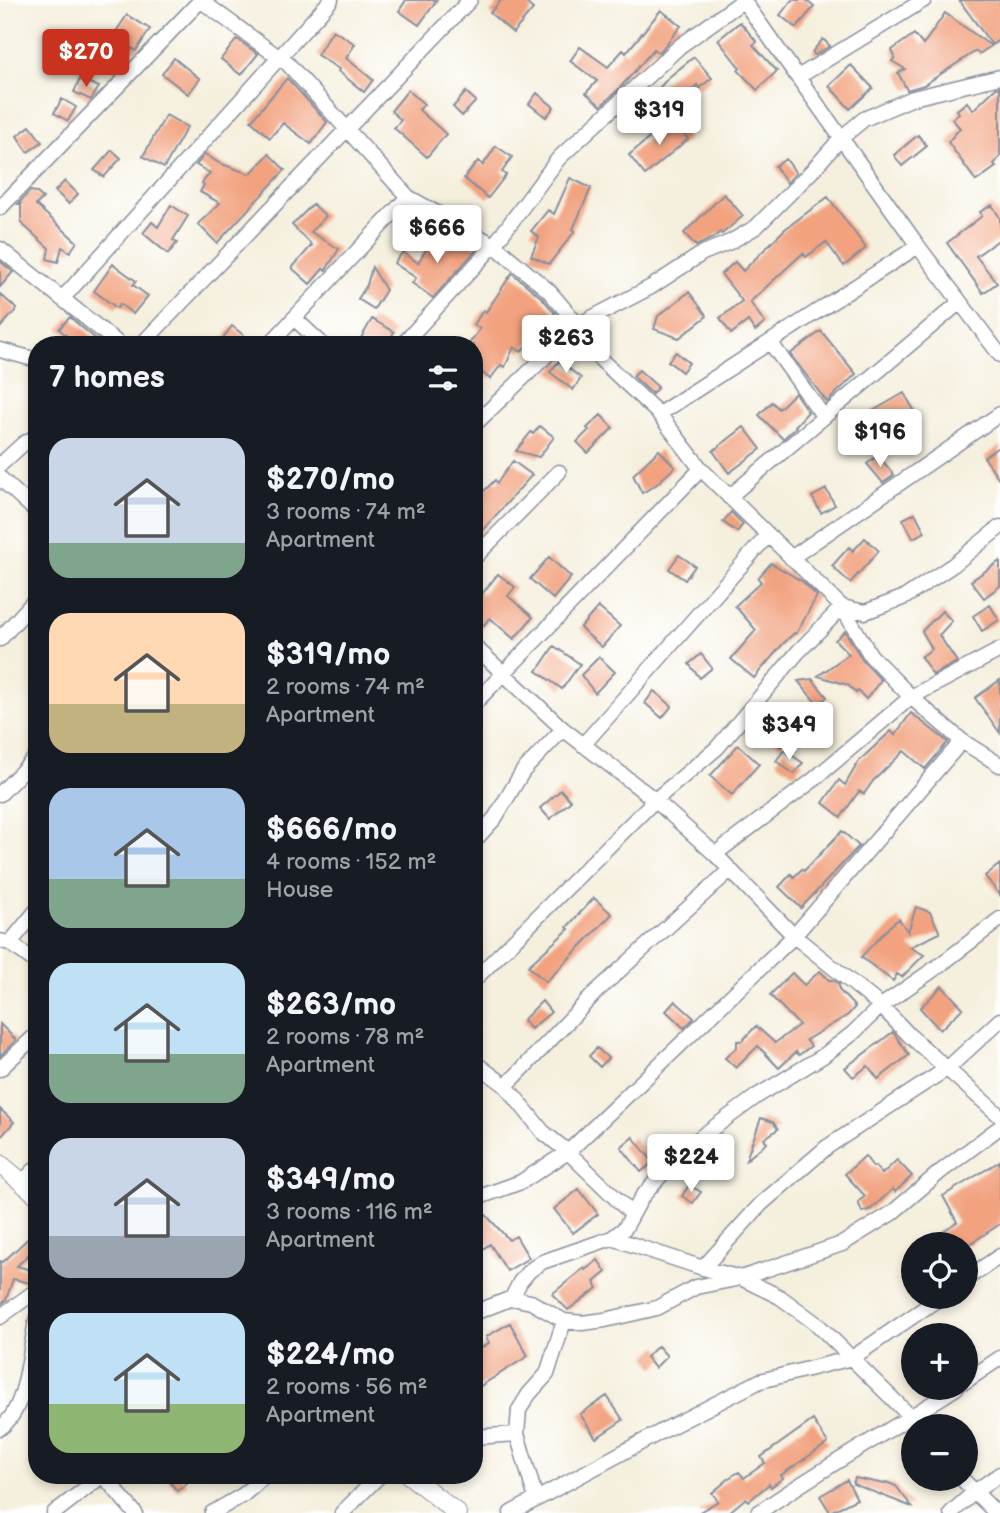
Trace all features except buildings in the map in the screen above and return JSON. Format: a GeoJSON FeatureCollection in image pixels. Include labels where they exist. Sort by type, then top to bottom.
{"type":"FeatureCollection","features":[{"type":"Feature","properties":{"kind":"street"},"geometry":{"type":"LineString","coordinates":[[0,208],[200,0],[288,64],[408,197],[494,245],[549,291],[578,325],[598,358],[659,414],[701,469],[842,607],[871,656],[911,697],[962,741],[1000,764]]}},
{"type":"Feature","properties":{"kind":"street"},"geometry":{"type":"LineString","coordinates":[[62,299],[331,0]]}},
{"type":"Feature","properties":{"kind":"street"},"geometry":{"type":"LineString","coordinates":[[150,336],[470,0]]}},
{"type":"Feature","properties":{"kind":"street"},"geometry":{"type":"LineString","coordinates":[[409,336],[494,245],[559,158],[680,46],[743,0],[918,246],[1000,355]]}},
{"type":"Feature","properties":{"kind":"street"},"geometry":{"type":"LineString","coordinates":[[798,77],[924,0]]}},
{"type":"Feature","properties":{"kind":"street"},"geometry":{"type":"LineString","coordinates":[[483,416],[578,325],[651,287],[704,253],[756,227],[841,138],[864,119],[891,106],[1000,77]]}},
{"type":"Feature","properties":{"kind":"street"},"geometry":{"type":"LineString","coordinates":[[277,336],[408,197]]}},
{"type":"Feature","properties":{"kind":"street"},"geometry":{"type":"LineString","coordinates":[[659,414],[918,246]]}},
{"type":"Feature","properties":{"kind":"street"},"geometry":{"type":"LineString","coordinates":[[0,249],[109,336]]}},
{"type":"Feature","properties":{"kind":"street"},"geometry":{"type":"LineString","coordinates":[[729,497],[960,302]]}},
{"type":"Feature","properties":{"kind":"street"},"geometry":{"type":"LineString","coordinates":[[294,318],[313,336]]}},
{"type":"Feature","properties":{"kind":"street"},"geometry":{"type":"LineString","coordinates":[[770,342],[824,417]]}},
{"type":"Feature","properties":{"kind":"street"},"geometry":{"type":"LineString","coordinates":[[0,350],[28,358]]}},
{"type":"Feature","properties":{"kind":"street"},"geometry":{"type":"LineString","coordinates":[[791,558],[1000,414]]}},
{"type":"Feature","properties":{"kind":"street"},"geometry":{"type":"LineString","coordinates":[[0,465],[28,441]]}},
{"type":"Feature","properties":{"kind":"street"},"geometry":{"type":"LineString","coordinates":[[483,694],[701,469]]}},
{"type":"Feature","properties":{"kind":"street"},"geometry":{"type":"LineString","coordinates":[[483,549],[559,472]]}},
{"type":"Feature","properties":{"kind":"street"},"geometry":{"type":"LineString","coordinates":[[0,478],[28,504]]}},
{"type":"Feature","properties":{"kind":"street"},"geometry":{"type":"LineString","coordinates":[[842,607],[865,612],[905,597],[953,565],[1000,527]]}},
{"type":"Feature","properties":{"kind":"street"},"geometry":{"type":"LineString","coordinates":[[583,744],[768,535]]}},
{"type":"Feature","properties":{"kind":"street"},"geometry":{"type":"LineString","coordinates":[[0,639],[28,607]]}},
{"type":"Feature","properties":{"kind":"street"},"geometry":{"type":"LineString","coordinates":[[483,971],[655,800],[717,748],[799,652],[842,607]]}},
{"type":"Feature","properties":{"kind":"street"},"geometry":{"type":"LineString","coordinates":[[715,854],[812,781],[911,697],[1000,650]]}},
{"type":"Feature","properties":{"kind":"street"},"geometry":{"type":"LineString","coordinates":[[483,654],[563,729],[655,800],[715,854],[794,936],[881,1006],[909,1035],[1000,1116]]}},
{"type":"Feature","properties":{"kind":"street"},"geometry":{"type":"LineString","coordinates":[[483,831],[495,818],[523,771],[563,729]]}},
{"type":"Feature","properties":{"kind":"street"},"geometry":{"type":"LineString","coordinates":[[483,1196],[521,1182],[568,1152],[794,936],[962,741]]}},
{"type":"Feature","properties":{"kind":"street"},"geometry":{"type":"LineString","coordinates":[[0,793],[28,765]]}},
{"type":"Feature","properties":{"kind":"street"},"geometry":{"type":"LineString","coordinates":[[506,1086],[598,990],[730,870]]}},
{"type":"Feature","properties":{"kind":"street"},"geometry":{"type":"LineString","coordinates":[[28,919],[5,942],[28,957]]}},
{"type":"Feature","properties":{"kind":"street"},"geometry":{"type":"LineString","coordinates":[[512,1298],[529,1271],[542,1262],[612,1238],[625,1228],[664,1170],[683,1150],[757,1096],[823,1056],[852,1034],[881,1006],[1000,919]]}},
{"type":"Feature","properties":{"kind":"street"},"geometry":{"type":"LineString","coordinates":[[703,1268],[761,1204],[827,1147],[948,1068],[1000,1020]]}},
{"type":"Feature","properties":{"kind":"street"},"geometry":{"type":"LineString","coordinates":[[0,1069],[28,1043]]}},
{"type":"Feature","properties":{"kind":"street"},"geometry":{"type":"LineString","coordinates":[[483,1069],[506,1086],[543,1132],[568,1152],[632,1214]]}},
{"type":"Feature","properties":{"kind":"street"},"geometry":{"type":"LineString","coordinates":[[483,1309],[512,1298],[531,1302],[564,1321],[605,1321],[657,1308],[695,1287],[741,1278],[842,1244],[892,1213],[940,1172],[1000,1127]]}},
{"type":"Feature","properties":{"kind":"street"},"geometry":{"type":"LineString","coordinates":[[0,1164],[28,1188]]}},
{"type":"Feature","properties":{"kind":"street"},"geometry":{"type":"LineString","coordinates":[[22,1183],[28,1177]]}},
{"type":"Feature","properties":{"kind":"street"},"geometry":{"type":"LineString","coordinates":[[612,1238],[741,1278],[780,1297],[818,1325],[909,1414]]}},
{"type":"Feature","properties":{"kind":"street"},"geometry":{"type":"LineString","coordinates":[[978,1271],[1000,1256]]}},
{"type":"Feature","properties":{"kind":"street"},"geometry":{"type":"LineString","coordinates":[[0,1317],[28,1302]]}},
{"type":"Feature","properties":{"kind":"street"},"geometry":{"type":"LineString","coordinates":[[511,1513],[760,1381],[852,1359],[924,1309]]}},
{"type":"Feature","properties":{"kind":"street"},"geometry":{"type":"LineString","coordinates":[[536,1499],[517,1434],[519,1410],[547,1374],[564,1321]]}},
{"type":"Feature","properties":{"kind":"street"},"geometry":{"type":"LineString","coordinates":[[978,1373],[1000,1358]]}},
{"type":"Feature","properties":{"kind":"street"},"geometry":{"type":"LineString","coordinates":[[0,1428],[12,1420],[28,1365]]}},
{"type":"Feature","properties":{"kind":"street"},"geometry":{"type":"LineString","coordinates":[[924,1414],[941,1400]]}},
{"type":"Feature","properties":{"kind":"street"},"geometry":{"type":"LineString","coordinates":[[758,1513],[808,1477],[901,1429]]}},
{"type":"Feature","properties":{"kind":"street"},"geometry":{"type":"LineString","coordinates":[[483,1436],[517,1434]]}},
{"type":"Feature","properties":{"kind":"street"},"geometry":{"type":"LineString","coordinates":[[951,1513],[1000,1474]]}},
{"type":"Feature","properties":{"kind":"street"},"geometry":{"type":"LineString","coordinates":[[54,1513],[91,1484]]}},
{"type":"Feature","properties":{"kind":"street"},"geometry":{"type":"LineString","coordinates":[[111,1484],[135,1513]]}},
{"type":"Feature","properties":{"kind":"street"},"geometry":{"type":"LineString","coordinates":[[212,1513],[243,1495],[256,1484]]}},
{"type":"Feature","properties":{"kind":"street"},"geometry":{"type":"LineString","coordinates":[[342,1513],[371,1484]]}},
{"type":"Feature","properties":{"kind":"street"},"geometry":{"type":"LineString","coordinates":[[420,1484],[457,1513]]}},
{"type":"Feature","properties":{"kind":"street"},"geometry":{"type":"LineString","coordinates":[[973,1493],[996,1513]]}}]}
